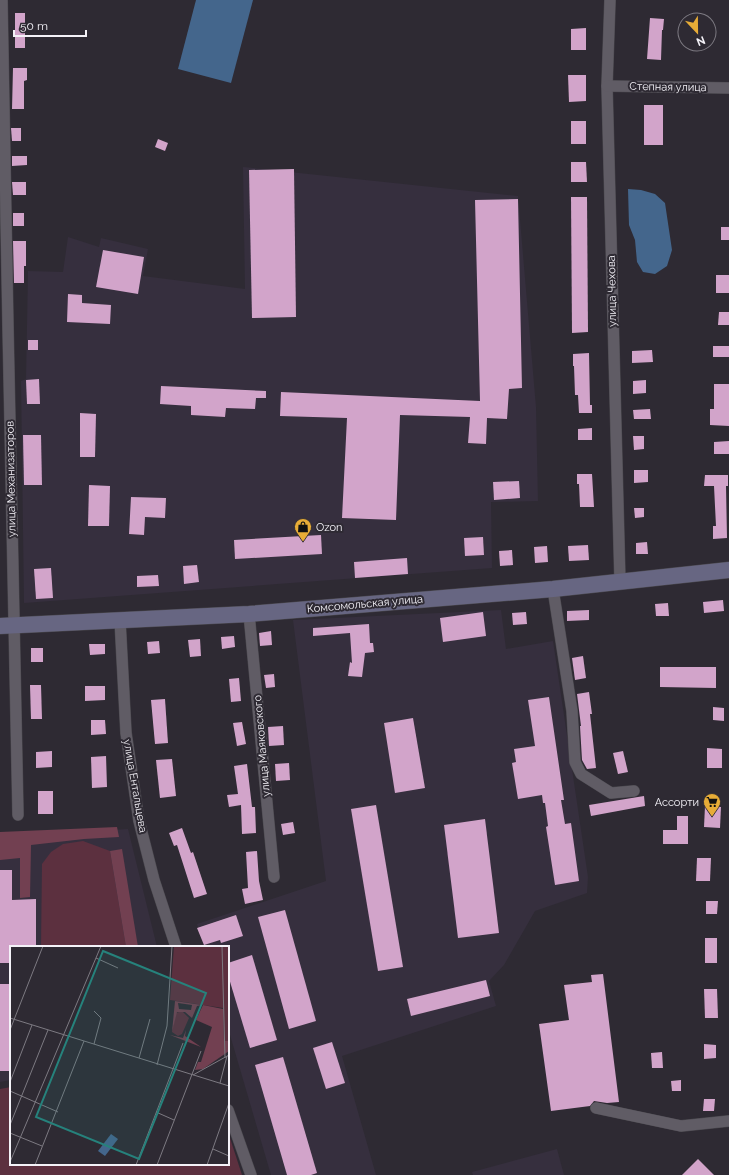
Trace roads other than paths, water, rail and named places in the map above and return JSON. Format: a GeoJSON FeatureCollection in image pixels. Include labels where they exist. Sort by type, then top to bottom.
{"type":"FeatureCollection","features":[{"type":"Feature","properties":{"kind":"street","name":"улица Механизаторов"},"geometry":{"type":"LineString","coordinates":[[2,0],[7,625],[18,815]]}},
{"type":"Feature","properties":{"kind":"street","name":"улица Чехова"},"geometry":{"type":"LineString","coordinates":[[610,0],[607,86],[620,582]]}},
{"type":"Feature","properties":{"kind":"street","name":"Степная улица"},"geometry":{"type":"LineString","coordinates":[[607,86],[729,88]]}},
{"type":"Feature","properties":{"kind":"street","name":"Комсомольская улица"},"geometry":{"type":"LineString","coordinates":[[7,625],[250,614],[553,589],[729,570]]}},
{"type":"Feature","properties":{"kind":"street"},"geometry":{"type":"LineString","coordinates":[[553,589],[572,711],[575,762],[581,774],[611,793],[634,792]]}},
{"type":"Feature","properties":{"kind":"street","name":"улица Маяковского"},"geometry":{"type":"LineString","coordinates":[[250,614],[274,877]]}},
{"type":"Feature","properties":{"kind":"street","name":"улица Ентальцева"},"geometry":{"type":"LineString","coordinates":[[120,620],[126,733],[139,821],[154,880],[176,946]]}},
{"type":"Feature","properties":{"kind":"street"},"geometry":{"type":"LineString","coordinates":[[596,1108],[681,1126],[729,1121]]}},
{"type":"Feature","properties":{"kind":"street"},"geometry":{"type":"LineString","coordinates":[[229,1113],[251,1175]]}},
{"type":"Feature","properties":{"kind":"water"},"geometry":{"type":"Polygon","coordinates":[[[196,0],[253,0],[231,83],[178,69],[196,0]]]}},
{"type":"Feature","properties":{"kind":"water"},"geometry":{"type":"Polygon","coordinates":[[[628,189],[641,190],[655,194],[665,203],[672,250],[667,266],[655,274],[643,272],[637,262],[635,240],[629,225],[628,189]]]}},
{"type":"Feature","properties":{"kind":"place","name":"Ozon"},"geometry":{"type":"Point","coordinates":[303,542]}},
{"type":"Feature","properties":{"kind":"place","name":"Ассорти"},"geometry":{"type":"Point","coordinates":[712,817]}}]}
